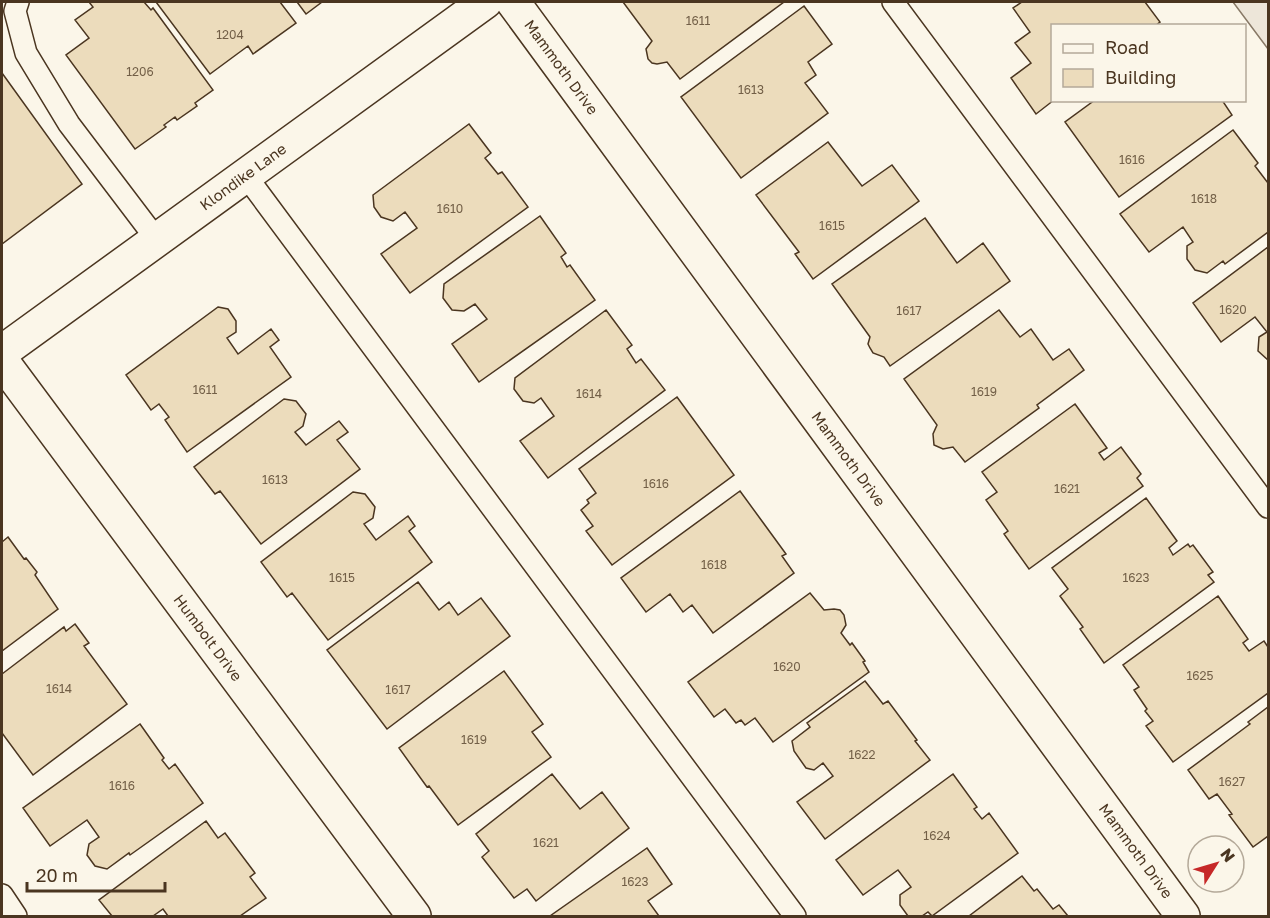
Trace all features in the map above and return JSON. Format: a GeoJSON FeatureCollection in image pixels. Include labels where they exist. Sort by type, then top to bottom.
{"type":"FeatureCollection","features":[{"type":"Feature","properties":{"kind":"street","name":"Klondike Lane"},"geometry":{"type":"LineString","coordinates":[[2,352],[485,2]]}},
{"type":"Feature","properties":{"kind":"street","name":"Mammoth Drive"},"geometry":{"type":"LineString","coordinates":[[513,2],[1183,916]]}},
{"type":"Feature","properties":{"kind":"street","name":"Humbolt Drive"},"geometry":{"type":"LineString","coordinates":[[2,361],[414,916]]}},
{"type":"Feature","properties":{"kind":"lane"},"geometry":{"type":"LineString","coordinates":[[18,2],[15,11],[26,53],[69,124],[158,240]]}},
{"type":"Feature","properties":{"kind":"lane"},"geometry":{"type":"LineString","coordinates":[[893,2],[1269,507]]}},
{"type":"Feature","properties":{"kind":"lane"},"geometry":{"type":"LineString","coordinates":[[246,176],[795,916]]}},
{"type":"Feature","properties":{"kind":"lane"},"geometry":{"type":"LineString","coordinates":[[2,895],[16,916]]}},
{"type":"Feature","properties":{"kind":"shaded area"},"geometry":{"type":"Polygon","coordinates":[[[1233,2],[1268,2],[1268,49],[1233,2]]]}},
{"type":"Feature","properties":{"kind":"building"},"geometry":{"type":"Polygon","coordinates":[[[89,2],[144,2],[151,10],[153,8],[213,90],[195,103],[197,106],[177,120],[175,117],[164,125],[166,127],[135,149],[66,55],[89,38],[75,20],[93,7],[89,2]]]}},
{"type":"Feature","properties":{"kind":"building"},"geometry":{"type":"Polygon","coordinates":[[[156,2],[280,2],[296,23],[253,54],[248,46],[210,74],[156,2]]]}},
{"type":"Feature","properties":{"kind":"building"},"geometry":{"type":"Polygon","coordinates":[[[297,2],[322,2],[306,14],[297,2]]]}},
{"type":"Feature","properties":{"kind":"building"},"geometry":{"type":"Polygon","coordinates":[[[623,2],[784,2],[680,79],[667,62],[657,64],[648,59],[646,49],[652,41],[623,2]]]}},
{"type":"Feature","properties":{"kind":"building"},"geometry":{"type":"Polygon","coordinates":[[[1022,2],[1145,2],[1160,22],[1158,24],[1051,24],[1051,102],[1036,114],[1011,78],[1031,63],[1015,43],[1030,32],[1013,8],[1022,2]]]}},
{"type":"Feature","properties":{"kind":"building"},"geometry":{"type":"Polygon","coordinates":[[[804,6],[832,44],[808,62],[816,75],[805,83],[828,113],[741,178],[681,97],[804,6]]]}},
{"type":"Feature","properties":{"kind":"building"},"geometry":{"type":"Polygon","coordinates":[[[2,73],[82,184],[2,244],[2,73]]]}},
{"type":"Feature","properties":{"kind":"building"},"geometry":{"type":"Polygon","coordinates":[[[1092,102],[1223,102],[1232,115],[1119,197],[1065,122],[1092,102]]]}},
{"type":"Feature","properties":{"kind":"building"},"geometry":{"type":"Polygon","coordinates":[[[469,124],[491,153],[485,158],[498,174],[502,172],[528,207],[410,293],[381,254],[417,228],[405,212],[393,221],[381,217],[374,207],[373,195],[469,124]]]}},
{"type":"Feature","properties":{"kind":"building"},"geometry":{"type":"Polygon","coordinates":[[[1233,130],[1258,163],[1255,166],[1268,183],[1268,232],[1225,264],[1223,261],[1207,273],[1195,270],[1187,259],[1187,246],[1193,242],[1183,227],[1149,252],[1120,214],[1233,130]]]}},
{"type":"Feature","properties":{"kind":"building"},"geometry":{"type":"Polygon","coordinates":[[[828,142],[862,186],[892,165],[919,201],[813,279],[795,254],[799,252],[756,195],[828,142]]]}},
{"type":"Feature","properties":{"kind":"building"},"geometry":{"type":"Polygon","coordinates":[[[540,216],[566,253],[561,257],[567,267],[570,265],[595,300],[479,382],[452,344],[487,319],[475,304],[464,311],[452,310],[443,298],[444,284],[540,216]]]}},
{"type":"Feature","properties":{"kind":"building"},"geometry":{"type":"Polygon","coordinates":[[[925,218],[957,263],[983,243],[1010,281],[890,366],[884,357],[873,353],[868,344],[870,337],[832,284],[925,218]]]}},
{"type":"Feature","properties":{"kind":"building"},"geometry":{"type":"Polygon","coordinates":[[[1268,247],[1268,360],[1258,351],[1259,337],[1267,332],[1255,317],[1221,342],[1193,303],[1268,247]]]}},
{"type":"Feature","properties":{"kind":"building"},"geometry":{"type":"Polygon","coordinates":[[[218,307],[228,309],[236,321],[236,332],[227,338],[238,354],[271,329],[279,340],[270,347],[291,377],[187,452],[165,420],[169,417],[159,404],[151,410],[126,375],[218,307]]]}},
{"type":"Feature","properties":{"kind":"building"},"geometry":{"type":"Polygon","coordinates":[[[606,310],[632,345],[627,349],[636,363],[641,359],[665,390],[548,478],[520,441],[554,416],[541,398],[534,403],[523,401],[514,389],[515,378],[606,310]]]}},
{"type":"Feature","properties":{"kind":"building"},"geometry":{"type":"Polygon","coordinates":[[[999,310],[1020,337],[1031,329],[1053,360],[1069,349],[1084,370],[1037,405],[1039,408],[965,462],[953,447],[943,449],[934,445],[933,434],[937,425],[904,379],[999,310]]]}},
{"type":"Feature","properties":{"kind":"building"},"geometry":{"type":"Polygon","coordinates":[[[677,397],[734,475],[612,565],[586,531],[593,526],[581,510],[589,503],[587,500],[596,493],[579,469],[677,397]]]}},
{"type":"Feature","properties":{"kind":"building"},"geometry":{"type":"Polygon","coordinates":[[[284,399],[296,401],[306,414],[303,426],[295,432],[306,445],[339,421],[348,432],[337,440],[360,469],[261,544],[220,491],[215,494],[194,467],[284,399]]]}},
{"type":"Feature","properties":{"kind":"building"},"geometry":{"type":"Polygon","coordinates":[[[1075,404],[1107,448],[1099,453],[1104,460],[1121,447],[1141,474],[1137,478],[1143,486],[1029,569],[1004,534],[1008,531],[986,500],[997,492],[982,472],[1075,404]]]}},
{"type":"Feature","properties":{"kind":"building"},"geometry":{"type":"Polygon","coordinates":[[[740,491],[786,554],[782,556],[794,573],[713,633],[692,605],[683,612],[670,594],[646,612],[621,578],[740,491]]]}},
{"type":"Feature","properties":{"kind":"building"},"geometry":{"type":"Polygon","coordinates":[[[353,492],[365,494],[375,507],[373,518],[364,524],[376,540],[408,516],[415,526],[409,531],[432,562],[328,640],[292,593],[287,597],[261,562],[353,492]]]}},
{"type":"Feature","properties":{"kind":"building"},"geometry":{"type":"Polygon","coordinates":[[[1146,498],[1177,541],[1169,548],[1173,555],[1188,544],[1190,547],[1193,545],[1213,572],[1208,575],[1214,582],[1104,663],[1080,629],[1083,627],[1060,596],[1068,589],[1052,568],[1146,498]]]}},
{"type":"Feature","properties":{"kind":"building"},"geometry":{"type":"Polygon","coordinates":[[[8,537],[37,572],[35,575],[58,609],[2,651],[2,542],[8,537]]]}},
{"type":"Feature","properties":{"kind":"building"},"geometry":{"type":"Polygon","coordinates":[[[418,582],[439,610],[449,602],[458,615],[481,598],[510,636],[387,729],[327,650],[418,582]]]}},
{"type":"Feature","properties":{"kind":"building"},"geometry":{"type":"Polygon","coordinates":[[[810,593],[824,610],[840,610],[844,615],[846,625],[841,633],[850,645],[852,643],[865,661],[863,662],[869,672],[773,742],[755,718],[745,725],[741,720],[736,723],[725,709],[714,717],[688,682],[810,593]]]}},
{"type":"Feature","properties":{"kind":"building"},"geometry":{"type":"Polygon","coordinates":[[[1218,596],[1248,639],[1243,643],[1249,651],[1264,641],[1268,647],[1268,693],[1173,762],[1146,726],[1153,721],[1134,690],[1139,687],[1123,665],[1218,596]]]}},
{"type":"Feature","properties":{"kind":"building"},"geometry":{"type":"Polygon","coordinates":[[[75,624],[89,643],[84,646],[127,704],[33,775],[2,733],[2,674],[64,627],[66,631],[75,624]]]}},
{"type":"Feature","properties":{"kind":"building"},"geometry":{"type":"Polygon","coordinates":[[[504,671],[543,724],[532,732],[551,757],[458,825],[399,748],[504,671]]]}},
{"type":"Feature","properties":{"kind":"building"},"geometry":{"type":"Polygon","coordinates":[[[865,681],[883,704],[888,701],[930,760],[825,839],[797,802],[833,776],[823,763],[814,770],[806,768],[794,751],[792,741],[810,727],[807,723],[865,681]]]}},
{"type":"Feature","properties":{"kind":"building"},"geometry":{"type":"Polygon","coordinates":[[[1268,707],[1268,836],[1253,847],[1246,834],[1243,834],[1229,815],[1232,814],[1217,794],[1209,799],[1188,770],[1250,724],[1248,722],[1268,707]]]}},
{"type":"Feature","properties":{"kind":"building"},"geometry":{"type":"Polygon","coordinates":[[[140,724],[169,769],[175,764],[203,803],[107,869],[95,866],[87,855],[89,844],[99,837],[87,820],[50,846],[23,808],[140,724]]]}},
{"type":"Feature","properties":{"kind":"building"},"geometry":{"type":"Polygon","coordinates":[[[552,774],[580,809],[602,792],[629,828],[536,901],[527,889],[514,898],[482,857],[489,851],[476,834],[552,774]]]}},
{"type":"Feature","properties":{"kind":"building"},"geometry":{"type":"Polygon","coordinates":[[[953,774],[977,807],[974,809],[982,819],[989,813],[1018,853],[932,916],[928,912],[922,916],[908,916],[900,905],[900,895],[911,887],[898,870],[863,895],[836,860],[953,774]]]}},
{"type":"Feature","properties":{"kind":"building"},"geometry":{"type":"Polygon","coordinates":[[[206,821],[218,838],[225,833],[255,873],[250,877],[266,898],[240,916],[168,916],[163,909],[153,916],[112,916],[99,900],[206,821]]]}},
{"type":"Feature","properties":{"kind":"building"},"geometry":{"type":"Polygon","coordinates":[[[647,848],[672,884],[648,901],[659,916],[550,916],[647,848]]]}},
{"type":"Feature","properties":{"kind":"building"},"geometry":{"type":"Polygon","coordinates":[[[1022,876],[1034,891],[1037,889],[1053,909],[1059,905],[1068,916],[969,916],[1022,876]]]}}]}
